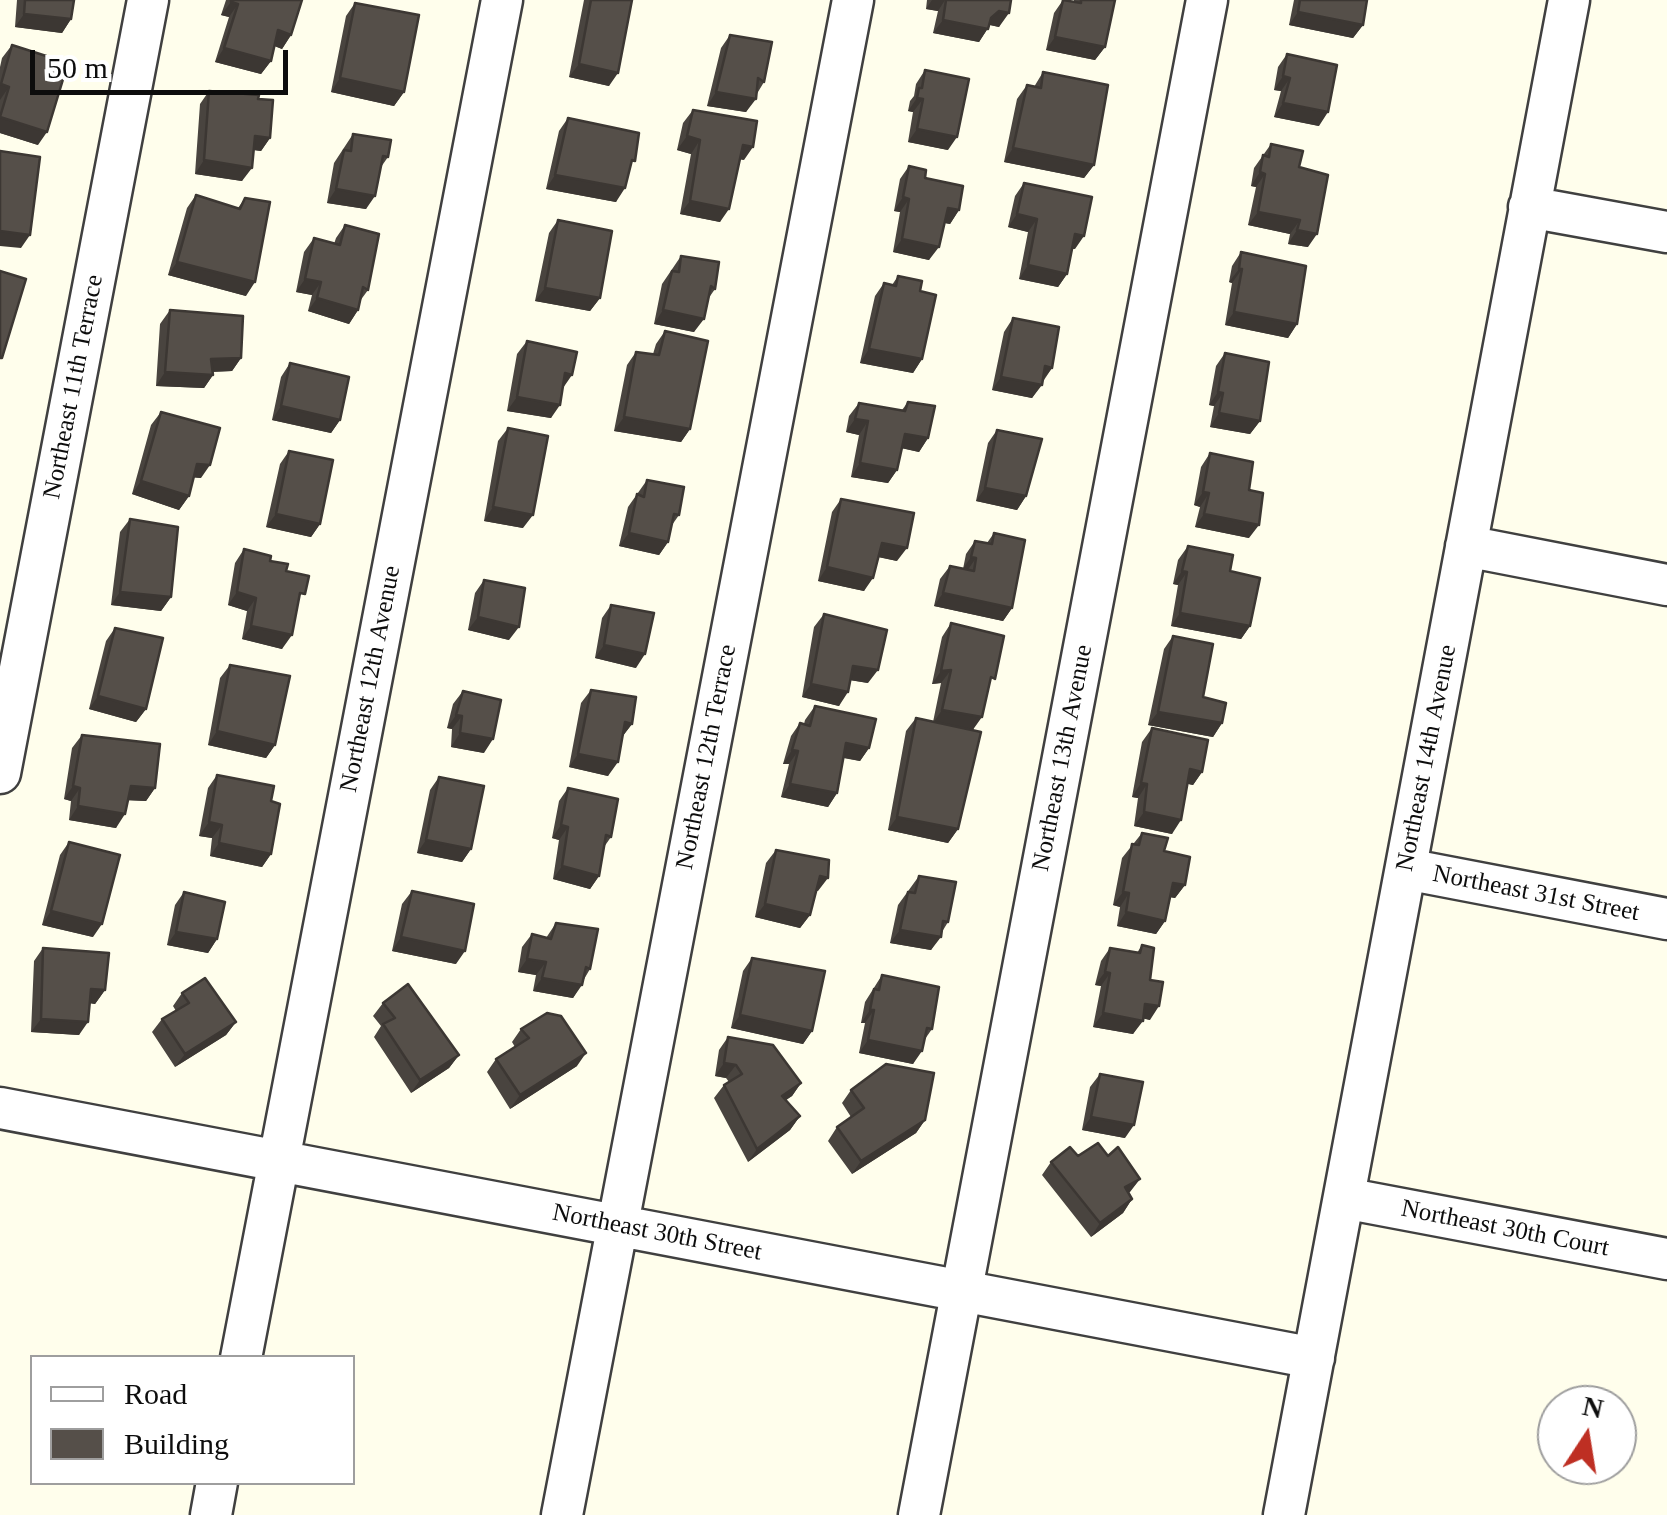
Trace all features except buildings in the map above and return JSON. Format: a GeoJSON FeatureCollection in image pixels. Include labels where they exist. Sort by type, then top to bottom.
{"type":"FeatureCollection","features":[{"type":"Feature","properties":{"kind":"street","name":"Northeast 11th Terrace"},"geometry":{"type":"LineString","coordinates":[[0,773],[148,0]]}},
{"type":"Feature","properties":{"kind":"street","name":"Northeast 12th Avenue"},"geometry":{"type":"LineString","coordinates":[[242,1355],[502,0]]}},
{"type":"Feature","properties":{"kind":"street","name":"Northeast 12th Terrace"},"geometry":{"type":"LineString","coordinates":[[562,1515],[853,0]]}},
{"type":"Feature","properties":{"kind":"street","name":"Northeast 13th Avenue"},"geometry":{"type":"LineString","coordinates":[[919,1515],[1207,0]]}},
{"type":"Feature","properties":{"kind":"street","name":"Northeast 14th Avenue"},"geometry":{"type":"LineString","coordinates":[[1284,1515],[1569,0]]}},
{"type":"Feature","properties":{"kind":"street"},"geometry":{"type":"LineString","coordinates":[[1529,207],[1667,232]]}},
{"type":"Feature","properties":{"kind":"street"},"geometry":{"type":"LineString","coordinates":[[1466,546],[1667,584]]}},
{"type":"Feature","properties":{"kind":"street","name":"Northeast 31st Street"},"geometry":{"type":"LineString","coordinates":[[1406,869],[1667,919]]}},
{"type":"Feature","properties":{"kind":"street","name":"Northeast 30th Street"},"geometry":{"type":"LineString","coordinates":[[0,1108],[1314,1358]]}},
{"type":"Feature","properties":{"kind":"street","name":"Northeast 30th Court"},"geometry":{"type":"LineString","coordinates":[[1344,1198],[1667,1259]]}},
{"type":"Feature","properties":{"kind":"street"},"geometry":{"type":"LineString","coordinates":[[211,1515],[216,1485]]}}]}
